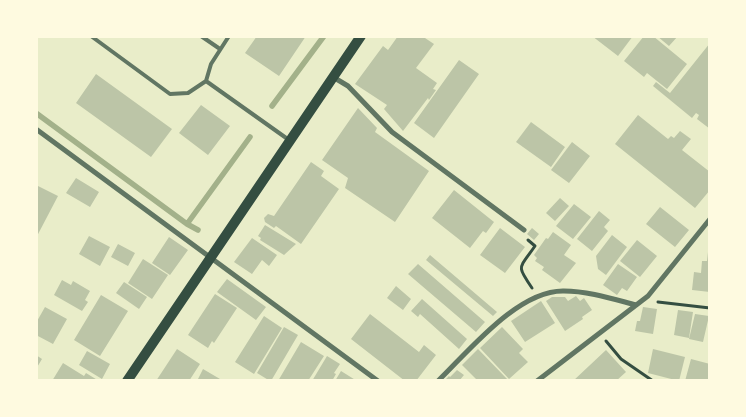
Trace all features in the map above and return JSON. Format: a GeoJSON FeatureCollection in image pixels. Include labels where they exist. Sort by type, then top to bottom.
{"type":"FeatureCollection","features":[{"type":"Feature","properties":{"kind":"main road"},"geometry":{"type":"LineString","coordinates":[[127,381],[361,36]]}},
{"type":"Feature","properties":{"kind":"street"},"geometry":{"type":"LineString","coordinates":[[332,77],[348,86],[392,132],[524,230]]}},
{"type":"Feature","properties":{"kind":"street"},"geometry":{"type":"LineString","coordinates":[[36,128],[378,381]]}},
{"type":"Feature","properties":{"kind":"street"},"geometry":{"type":"LineString","coordinates":[[537,381],[648,296],[710,219]]}},
{"type":"Feature","properties":{"kind":"street"},"geometry":{"type":"LineString","coordinates":[[438,381],[505,316],[520,305],[551,292],[564,291],[605,297],[636,305]]}},
{"type":"Feature","properties":{"kind":"lane"},"geometry":{"type":"LineString","coordinates":[[91,36],[170,94],[188,93],[206,81],[211,64],[230,36]]}},
{"type":"Feature","properties":{"kind":"lane"},"geometry":{"type":"LineString","coordinates":[[201,36],[220,49]]}},
{"type":"Feature","properties":{"kind":"lane"},"geometry":{"type":"LineString","coordinates":[[206,81],[289,140]]}},
{"type":"Feature","properties":{"kind":"path"},"geometry":{"type":"LineString","coordinates":[[524,230],[523,234],[535,246],[521,267],[521,272],[538,297]]}},
{"type":"Feature","properties":{"kind":"path"},"geometry":{"type":"LineString","coordinates":[[643,300],[710,308]]}},
{"type":"Feature","properties":{"kind":"path"},"geometry":{"type":"LineString","coordinates":[[600,333],[621,358],[653,381]]}},
{"type":"Feature","properties":{"kind":"building"},"geometry":{"type":"Polygon","coordinates":[[[257,36],[306,36],[279,76],[245,53],[257,36]]]}},
{"type":"Feature","properties":{"kind":"building"},"geometry":{"type":"Polygon","coordinates":[[[398,36],[422,36],[434,44],[416,68],[437,83],[433,89],[436,90],[429,100],[428,98],[403,131],[384,109],[387,105],[355,84],[383,46],[388,50],[398,36]]]}},
{"type":"Feature","properties":{"kind":"building"},"geometry":{"type":"Polygon","coordinates":[[[592,36],[633,36],[618,56],[592,36]]]}},
{"type":"Feature","properties":{"kind":"building"},"geometry":{"type":"Polygon","coordinates":[[[644,36],[653,36],[687,64],[667,89],[647,73],[644,77],[624,61],[644,36]]]}},
{"type":"Feature","properties":{"kind":"building"},"geometry":{"type":"Polygon","coordinates":[[[657,36],[678,36],[669,46],[657,36]]]}},
{"type":"Feature","properties":{"kind":"building"},"geometry":{"type":"Polygon","coordinates":[[[710,43],[710,129],[697,119],[699,115],[696,113],[692,118],[653,86],[656,82],[670,93],[710,43]]]}},
{"type":"Feature","properties":{"kind":"building"},"geometry":{"type":"Polygon","coordinates":[[[459,60],[479,74],[434,138],[414,123],[459,60]]]}},
{"type":"Feature","properties":{"kind":"building"},"geometry":{"type":"Polygon","coordinates":[[[96,74],[172,129],[151,157],[76,103],[96,74]]]}},
{"type":"Feature","properties":{"kind":"building"},"geometry":{"type":"Polygon","coordinates":[[[201,105],[230,126],[208,155],[179,133],[201,105]]]}},
{"type":"Feature","properties":{"kind":"building"},"geometry":{"type":"Polygon","coordinates":[[[358,108],[377,128],[375,132],[429,171],[395,222],[345,188],[348,178],[322,160],[358,108]]]}},
{"type":"Feature","properties":{"kind":"building"},"geometry":{"type":"Polygon","coordinates":[[[638,115],[668,139],[671,136],[674,138],[680,131],[691,139],[682,150],[710,172],[710,190],[695,208],[615,144],[638,115]]]}},
{"type":"Feature","properties":{"kind":"building"},"geometry":{"type":"Polygon","coordinates":[[[531,122],[565,147],[551,167],[516,142],[531,122]]]}},
{"type":"Feature","properties":{"kind":"building"},"geometry":{"type":"Polygon","coordinates":[[[572,142],[590,156],[569,183],[551,170],[572,142]]]}},
{"type":"Feature","properties":{"kind":"building"},"geometry":{"type":"Polygon","coordinates":[[[311,162],[324,171],[321,176],[339,189],[301,244],[276,226],[274,228],[265,222],[264,218],[268,214],[274,216],[311,162]]]}},
{"type":"Feature","properties":{"kind":"building"},"geometry":{"type":"Polygon","coordinates":[[[76,178],[99,192],[90,207],[66,193],[76,178]]]}},
{"type":"Feature","properties":{"kind":"building"},"geometry":{"type":"Polygon","coordinates":[[[36,185],[58,196],[36,238],[36,185]]]}},
{"type":"Feature","properties":{"kind":"building"},"geometry":{"type":"Polygon","coordinates":[[[454,190],[494,222],[486,233],[483,231],[470,248],[432,218],[454,190]]]}},
{"type":"Feature","properties":{"kind":"building"},"geometry":{"type":"Polygon","coordinates":[[[560,198],[569,206],[555,221],[546,213],[560,198]]]}},
{"type":"Feature","properties":{"kind":"building"},"geometry":{"type":"Polygon","coordinates":[[[574,204],[591,217],[573,239],[556,226],[574,204]]]}},
{"type":"Feature","properties":{"kind":"building"},"geometry":{"type":"Polygon","coordinates":[[[660,207],[689,230],[675,247],[646,224],[660,207]]]}},
{"type":"Feature","properties":{"kind":"building"},"geometry":{"type":"Polygon","coordinates":[[[599,211],[610,220],[604,227],[608,231],[592,251],[577,239],[599,211]]]}},
{"type":"Feature","properties":{"kind":"building"},"geometry":{"type":"Polygon","coordinates":[[[265,225],[296,244],[284,255],[260,240],[261,238],[258,236],[265,225]]]}},
{"type":"Feature","properties":{"kind":"building"},"geometry":{"type":"Polygon","coordinates":[[[500,228],[525,247],[505,273],[480,255],[500,228]]]}},
{"type":"Feature","properties":{"kind":"building"},"geometry":{"type":"Polygon","coordinates":[[[532,228],[539,234],[534,240],[527,234],[532,228]]]}},
{"type":"Feature","properties":{"kind":"building"},"geometry":{"type":"Polygon","coordinates":[[[553,232],[571,245],[564,255],[576,263],[560,283],[542,270],[544,267],[535,261],[537,258],[534,255],[546,238],[548,239],[553,232]]]}},
{"type":"Feature","properties":{"kind":"building"},"geometry":{"type":"Polygon","coordinates":[[[612,235],[627,247],[606,275],[598,269],[596,256],[612,235]]]}},
{"type":"Feature","properties":{"kind":"building"},"geometry":{"type":"Polygon","coordinates":[[[89,236],[110,247],[100,266],[79,254],[89,236]]]}},
{"type":"Feature","properties":{"kind":"building"},"geometry":{"type":"Polygon","coordinates":[[[169,237],[188,250],[170,275],[152,263],[169,237]]]}},
{"type":"Feature","properties":{"kind":"building"},"geometry":{"type":"Polygon","coordinates":[[[252,238],[277,255],[269,266],[262,260],[252,274],[234,262],[252,238]]]}},
{"type":"Feature","properties":{"kind":"building"},"geometry":{"type":"Polygon","coordinates":[[[637,240],[657,256],[640,277],[620,261],[637,240]]]}},
{"type":"Feature","properties":{"kind":"building"},"geometry":{"type":"Polygon","coordinates":[[[118,244],[135,253],[128,266],[111,257],[118,244]]]}},
{"type":"Feature","properties":{"kind":"building"},"geometry":{"type":"Polygon","coordinates":[[[708,252],[710,252],[710,292],[692,290],[694,272],[701,273],[702,261],[707,261],[708,252]]]}},
{"type":"Feature","properties":{"kind":"building"},"geometry":{"type":"Polygon","coordinates":[[[430,255],[497,312],[493,316],[426,260],[430,255]]]}},
{"type":"Feature","properties":{"kind":"building"},"geometry":{"type":"Polygon","coordinates":[[[143,259],[168,275],[152,299],[128,283],[143,259]]]}},
{"type":"Feature","properties":{"kind":"building"},"geometry":{"type":"Polygon","coordinates":[[[418,264],[485,322],[476,332],[408,274],[418,264]]]}},
{"type":"Feature","properties":{"kind":"building"},"geometry":{"type":"Polygon","coordinates":[[[618,264],[637,277],[627,291],[622,288],[617,295],[603,285],[618,264]]]}},
{"type":"Feature","properties":{"kind":"building"},"geometry":{"type":"Polygon","coordinates":[[[227,279],[266,307],[256,320],[217,292],[227,279]]]}},
{"type":"Feature","properties":{"kind":"building"},"geometry":{"type":"Polygon","coordinates":[[[62,280],[71,285],[73,281],[90,291],[85,300],[88,302],[82,311],[54,295],[62,280]]]}},
{"type":"Feature","properties":{"kind":"building"},"geometry":{"type":"Polygon","coordinates":[[[124,282],[147,297],[139,309],[116,293],[124,282]]]}},
{"type":"Feature","properties":{"kind":"building"},"geometry":{"type":"Polygon","coordinates":[[[396,286],[411,299],[403,310],[387,298],[396,286]]]}},
{"type":"Feature","properties":{"kind":"building"},"geometry":{"type":"Polygon","coordinates":[[[215,294],[237,308],[214,343],[212,341],[208,348],[188,335],[215,294]]]}},
{"type":"Feature","properties":{"kind":"building"},"geometry":{"type":"Polygon","coordinates":[[[101,295],[128,311],[100,356],[74,340],[101,295]]]}},
{"type":"Feature","properties":{"kind":"building"},"geometry":{"type":"Polygon","coordinates":[[[576,296],[580,301],[584,298],[592,310],[582,317],[583,319],[565,331],[546,301],[552,297],[565,297],[568,301],[576,296]]]}},
{"type":"Feature","properties":{"kind":"building"},"geometry":{"type":"Polygon","coordinates":[[[422,299],[467,339],[459,349],[420,314],[418,317],[411,311],[422,299]]]}},
{"type":"Feature","properties":{"kind":"building"},"geometry":{"type":"Polygon","coordinates":[[[541,301],[555,323],[525,342],[511,321],[541,301]]]}},
{"type":"Feature","properties":{"kind":"building"},"geometry":{"type":"Polygon","coordinates":[[[45,307],[67,319],[53,344],[36,335],[36,323],[45,307]]]}},
{"type":"Feature","properties":{"kind":"building"},"geometry":{"type":"Polygon","coordinates":[[[643,307],[657,309],[653,334],[635,331],[637,321],[640,321],[643,307]]]}},
{"type":"Feature","properties":{"kind":"building"},"geometry":{"type":"Polygon","coordinates":[[[678,310],[693,312],[689,338],[674,335],[678,310]]]}},
{"type":"Feature","properties":{"kind":"building"},"geometry":{"type":"Polygon","coordinates":[[[370,314],[419,352],[424,345],[436,355],[416,381],[405,381],[351,339],[370,314]]]}},
{"type":"Feature","properties":{"kind":"building"},"geometry":{"type":"Polygon","coordinates":[[[695,314],[709,316],[703,342],[689,339],[695,314]]]}},
{"type":"Feature","properties":{"kind":"building"},"geometry":{"type":"Polygon","coordinates":[[[264,316],[282,328],[254,374],[235,362],[264,316]]]}},
{"type":"Feature","properties":{"kind":"building"},"geometry":{"type":"Polygon","coordinates":[[[284,327],[298,335],[270,381],[257,373],[284,327]]]}},
{"type":"Feature","properties":{"kind":"building"},"geometry":{"type":"Polygon","coordinates":[[[502,327],[523,349],[519,353],[528,362],[509,379],[480,348],[502,327]]]}},
{"type":"Feature","properties":{"kind":"building"},"geometry":{"type":"Polygon","coordinates":[[[301,342],[324,356],[308,381],[278,381],[301,342]]]}},
{"type":"Feature","properties":{"kind":"building"},"geometry":{"type":"Polygon","coordinates":[[[177,349],[200,364],[189,381],[156,381],[177,349]]]}},
{"type":"Feature","properties":{"kind":"building"},"geometry":{"type":"Polygon","coordinates":[[[478,349],[509,381],[478,381],[462,365],[478,349]]]}},
{"type":"Feature","properties":{"kind":"building"},"geometry":{"type":"Polygon","coordinates":[[[653,349],[685,357],[679,381],[648,373],[653,349]]]}},
{"type":"Feature","properties":{"kind":"building"},"geometry":{"type":"Polygon","coordinates":[[[606,350],[626,372],[616,381],[573,381],[606,350]]]}},
{"type":"Feature","properties":{"kind":"building"},"geometry":{"type":"Polygon","coordinates":[[[87,351],[110,364],[102,379],[79,365],[87,351]]]}},
{"type":"Feature","properties":{"kind":"building"},"geometry":{"type":"Polygon","coordinates":[[[36,355],[42,359],[36,369],[36,355]]]}},
{"type":"Feature","properties":{"kind":"building"},"geometry":{"type":"Polygon","coordinates":[[[327,356],[340,364],[334,373],[336,374],[332,381],[312,381],[327,356]]]}},
{"type":"Feature","properties":{"kind":"building"},"geometry":{"type":"Polygon","coordinates":[[[691,359],[710,364],[710,381],[685,381],[691,359]]]}},
{"type":"Feature","properties":{"kind":"building"},"geometry":{"type":"Polygon","coordinates":[[[63,363],[84,376],[86,373],[99,381],[52,381],[63,363]]]}},
{"type":"Feature","properties":{"kind":"building"},"geometry":{"type":"Polygon","coordinates":[[[203,369],[220,379],[219,381],[197,381],[203,369]]]}},
{"type":"Feature","properties":{"kind":"building"},"geometry":{"type":"Polygon","coordinates":[[[457,370],[464,375],[459,381],[444,381],[450,377],[457,370]]]}},
{"type":"Feature","properties":{"kind":"building"},"geometry":{"type":"Polygon","coordinates":[[[341,371],[357,381],[335,381],[341,371]]]}},
{"type":"Feature","properties":{"kind":"waterway"},"geometry":{"type":"LineString","coordinates":[[272,106],[324,36]]}},
{"type":"Feature","properties":{"kind":"waterway"},"geometry":{"type":"LineString","coordinates":[[36,113],[187,224]]}},
{"type":"Feature","properties":{"kind":"waterway"},"geometry":{"type":"LineString","coordinates":[[198,230],[187,224],[250,137]]}}]}
